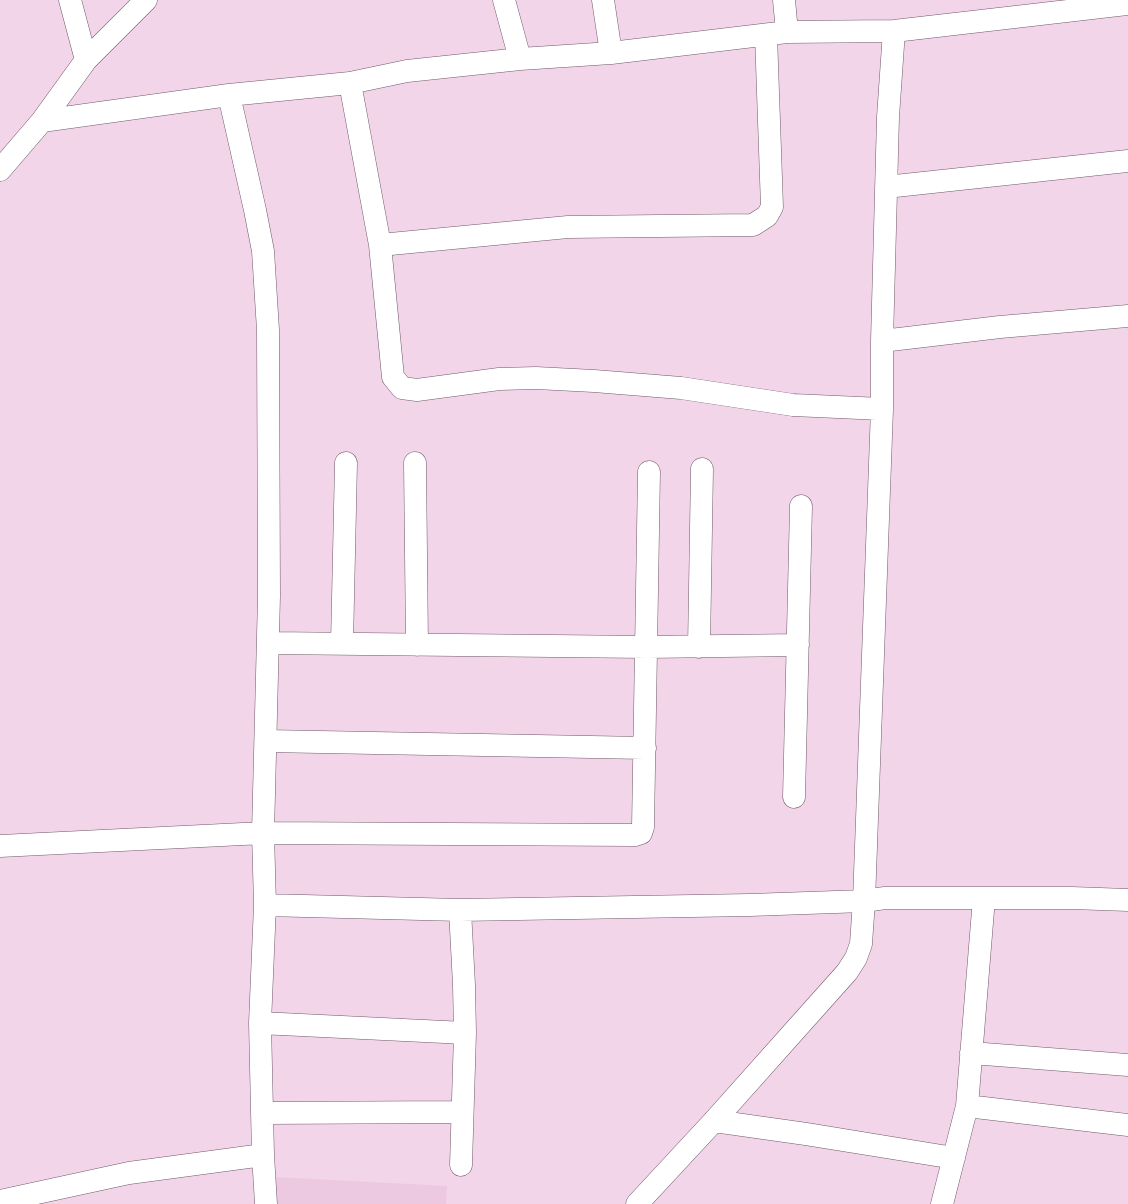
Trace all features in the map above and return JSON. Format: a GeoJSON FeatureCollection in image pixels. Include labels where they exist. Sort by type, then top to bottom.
{"type":"FeatureCollection","features":[{"type":"Feature","properties":{"kind":"street"},"geometry":{"type":"LineString","coordinates":[[70,0],[86,60]]}},
{"type":"Feature","properties":{"kind":"street"},"geometry":{"type":"LineString","coordinates":[[0,170],[42,121],[86,60],[146,0]]}},
{"type":"Feature","properties":{"kind":"street"},"geometry":{"type":"LineString","coordinates":[[504,0],[520,60]]}},
{"type":"Feature","properties":{"kind":"street"},"geometry":{"type":"LineString","coordinates":[[603,0],[611,52]]}},
{"type":"Feature","properties":{"kind":"street"},"geometry":{"type":"LineString","coordinates":[[380,245],[568,226],[753,225],[767,216],[772,207],[777,34],[784,0]]}},
{"type":"Feature","properties":{"kind":"street"},"geometry":{"type":"LineString","coordinates":[[42,121],[228,95],[350,83],[407,71],[611,52],[777,34],[894,31],[1128,4]]}},
{"type":"Feature","properties":{"kind":"street"},"geometry":{"type":"LineString","coordinates":[[637,1204],[714,1121],[847,972],[856,958],[861,944],[864,901],[882,409],[882,341],[888,117],[894,31]]}},
{"type":"Feature","properties":{"kind":"street"},"geometry":{"type":"LineString","coordinates":[[350,83],[380,245],[394,377],[402,388],[417,390],[499,378],[536,378],[681,388],[793,405],[882,409]]}},
{"type":"Feature","properties":{"kind":"street"},"geometry":{"type":"LineString","coordinates":[[228,95],[256,210],[263,251],[268,330],[268,644],[263,833],[265,905],[260,1023],[263,1155],[266,1204]]}},
{"type":"Feature","properties":{"kind":"street"},"geometry":{"type":"LineString","coordinates":[[886,188],[1128,161]]}},
{"type":"Feature","properties":{"kind":"street"},"geometry":{"type":"LineString","coordinates":[[882,341],[1000,327],[1128,316]]}},
{"type":"Feature","properties":{"kind":"street"},"geometry":{"type":"LineString","coordinates":[[342,644],[346,463]]}},
{"type":"Feature","properties":{"kind":"street"},"geometry":{"type":"LineString","coordinates":[[415,463],[417,645]]}},
{"type":"Feature","properties":{"kind":"street"},"geometry":{"type":"LineString","coordinates":[[699,647],[702,469]]}},
{"type":"Feature","properties":{"kind":"street"},"geometry":{"type":"LineString","coordinates":[[0,846],[263,833],[635,835],[641,833],[643,827],[645,748],[649,472]]}},
{"type":"Feature","properties":{"kind":"street"},"geometry":{"type":"LineString","coordinates":[[794,797],[801,506]]}},
{"type":"Feature","properties":{"kind":"street"},"geometry":{"type":"LineString","coordinates":[[268,644],[647,647],[798,646]]}},
{"type":"Feature","properties":{"kind":"street"},"geometry":{"type":"LineString","coordinates":[[266,741],[645,748]]}},
{"type":"Feature","properties":{"kind":"street"},"geometry":{"type":"LineString","coordinates":[[265,905],[460,910],[750,905],[864,901],[885,898],[1128,900]]}},
{"type":"Feature","properties":{"kind":"street"},"geometry":{"type":"LineString","coordinates":[[942,1204],[967,1106],[984,898]]}},
{"type":"Feature","properties":{"kind":"street"},"geometry":{"type":"LineString","coordinates":[[460,910],[465,1033],[461,1165]]}},
{"type":"Feature","properties":{"kind":"street"},"geometry":{"type":"LineString","coordinates":[[260,1023],[465,1033]]}},
{"type":"Feature","properties":{"kind":"street"},"geometry":{"type":"LineString","coordinates":[[971,1053],[1128,1065]]}},
{"type":"Feature","properties":{"kind":"street"},"geometry":{"type":"LineString","coordinates":[[967,1106],[1128,1125]]}},
{"type":"Feature","properties":{"kind":"street"},"geometry":{"type":"LineString","coordinates":[[262,1113],[462,1112]]}},
{"type":"Feature","properties":{"kind":"street"},"geometry":{"type":"LineString","coordinates":[[714,1121],[954,1158]]}},
{"type":"Feature","properties":{"kind":"street"},"geometry":{"type":"LineString","coordinates":[[0,1201],[129,1173],[263,1155]]}},
{"type":"Feature","properties":{"kind":"shaded area"},"geometry":{"type":"Polygon","coordinates":[[[275,1177],[447,1186],[446,1204],[276,1204],[275,1177]]]}}]}
